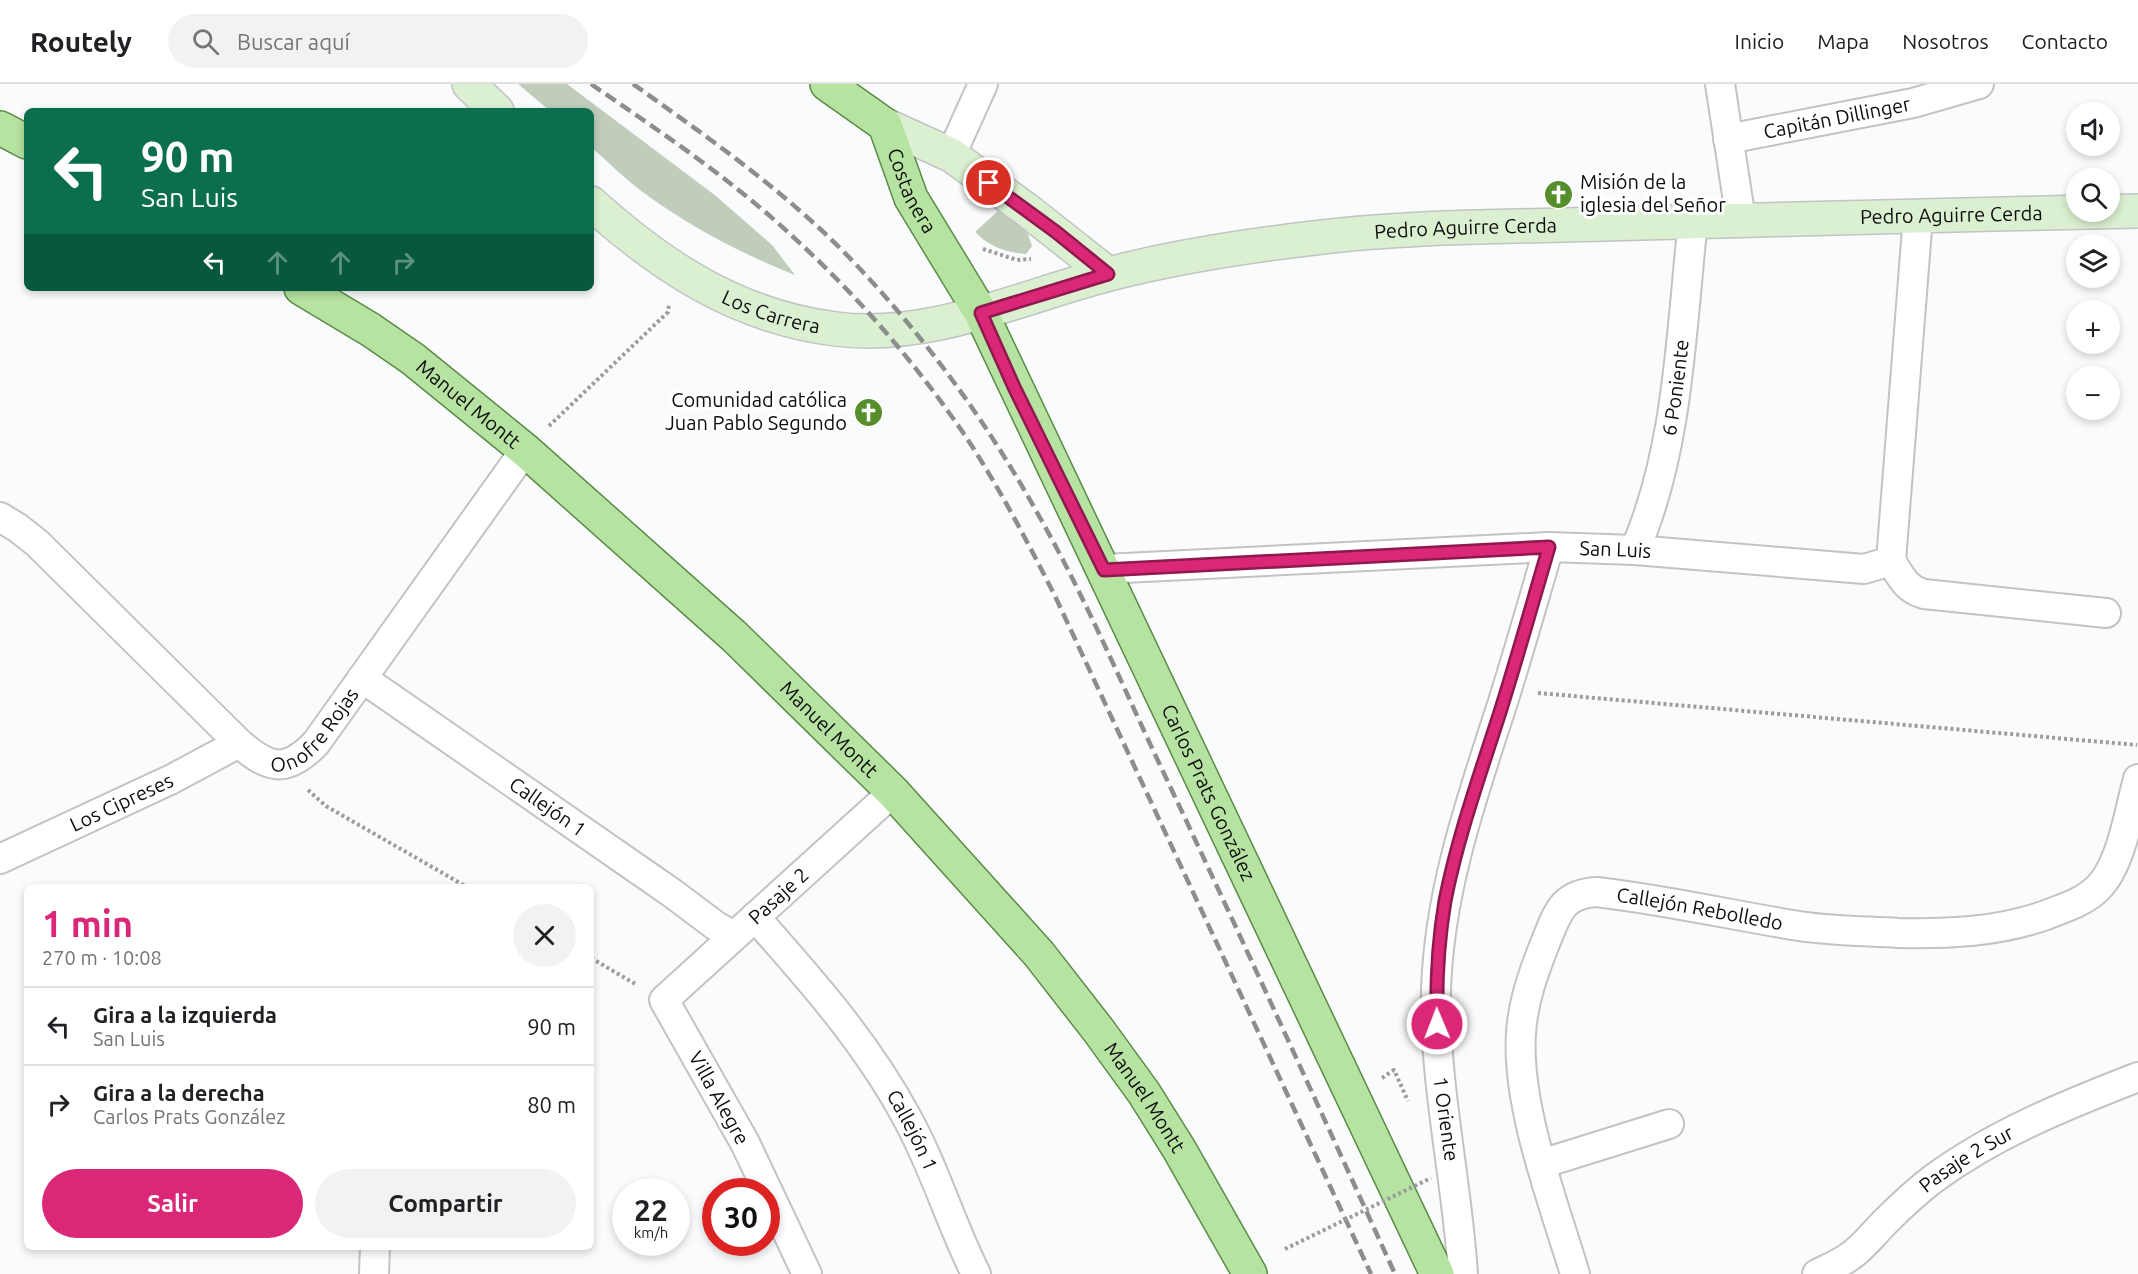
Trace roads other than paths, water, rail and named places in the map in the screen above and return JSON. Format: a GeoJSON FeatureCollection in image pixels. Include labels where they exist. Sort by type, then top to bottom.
{"type":"FeatureCollection","features":[{"type":"Feature","properties":{"kind":"main road","name":"Costanera"},"geometry":{"type":"LineString","coordinates":[[827,84],[885,125],[910,198],[981,313]]}},
{"type":"Feature","properties":{"kind":"main road"},"geometry":{"type":"LineString","coordinates":[[0,128],[24,140]]}},
{"type":"Feature","properties":{"kind":"main road","name":"Manuel Montt"},"geometry":{"type":"LineString","coordinates":[[306,291],[372,330],[413,359],[525,450],[735,637],[893,792],[1039,954],[1099,1031],[1144,1093],[1179,1149],[1250,1274]]}},
{"type":"Feature","properties":{"kind":"main road","name":"Carlos Prats González"},"geometry":{"type":"LineString","coordinates":[[981,313],[1014,387],[1104,570],[1437,1274]]}},
{"type":"Feature","properties":{"kind":"street"},"geometry":{"type":"LineString","coordinates":[[469,84],[495,108]]}},
{"type":"Feature","properties":{"kind":"street"},"geometry":{"type":"LineString","coordinates":[[951,155],[983,84]]}},
{"type":"Feature","properties":{"kind":"street"},"geometry":{"type":"LineString","coordinates":[[1720,84],[1741,220]]}},
{"type":"Feature","properties":{"kind":"street","name":"Capitán Dillinger"},"geometry":{"type":"LineString","coordinates":[[1728,139],[1913,103],[1979,84]]}},
{"type":"Feature","properties":{"kind":"street"},"geometry":{"type":"LineString","coordinates":[[885,125],[951,155],[1028,210],[1096,264]]}},
{"type":"Feature","properties":{"kind":"street","name":"Los Carrera"},"geometry":{"type":"LineString","coordinates":[[594,206],[649,252],[691,279],[734,302],[790,321],[837,330],[874,330],[910,328],[981,313]]}},
{"type":"Feature","properties":{"kind":"street","name":"Pedro Aguirre Cerda"},"geometry":{"type":"LineString","coordinates":[[981,313],[1096,264],[1370,232],[1693,221],[2138,211]]}},
{"type":"Feature","properties":{"kind":"street"},"geometry":{"type":"LineString","coordinates":[[1918,216],[1892,561],[1904,583],[1914,591],[1924,594],[2106,613]]}},
{"type":"Feature","properties":{"kind":"street","name":"6 Poniente"},"geometry":{"type":"LineString","coordinates":[[1635,550],[1654,502],[1665,457],[1693,221]]}},
{"type":"Feature","properties":{"kind":"street","name":"Onofre Rojas"},"geometry":{"type":"LineString","coordinates":[[0,518],[37,543],[239,743],[262,762],[283,764],[300,758],[316,743],[525,450]]}},
{"type":"Feature","properties":{"kind":"street","name":"San Luis"},"geometry":{"type":"LineString","coordinates":[[1104,570],[1549,547],[1635,550],[1864,569],[1892,561]]}},
{"type":"Feature","properties":{"kind":"street","name":"1 Oriente"},"geometry":{"type":"LineString","coordinates":[[1463,1274],[1461,1233],[1439,1065],[1437,989],[1440,940],[1452,868],[1465,819],[1507,691],[1549,547]]}},
{"type":"Feature","properties":{"kind":"street","name":"Callejón 1"},"geometry":{"type":"LineString","coordinates":[[362,678],[716,926],[734,936]]}},
{"type":"Feature","properties":{"kind":"street","name":"Los Cipreses"},"geometry":{"type":"LineString","coordinates":[[0,859],[172,779],[239,743]]}},
{"type":"Feature","properties":{"kind":"street","name":"Callejón Rebolledo"},"geometry":{"type":"LineString","coordinates":[[1575,1274],[1541,1164],[1529,1113],[1520,1053],[1528,990],[1535,967],[1564,903],[1573,896],[1583,893],[1618,894],[1801,926],[1857,931],[1950,933],[2025,922],[2066,908],[2087,897],[2099,887],[2117,857],[2138,779]]}},
{"type":"Feature","properties":{"kind":"street","name":"Pasaje 2"},"geometry":{"type":"LineString","coordinates":[[664,1000],[893,792]]}},
{"type":"Feature","properties":{"kind":"street","name":"Callejón 1"},"geometry":{"type":"LineString","coordinates":[[755,917],[830,1004],[886,1082],[924,1152],[976,1274]]}},
{"type":"Feature","properties":{"kind":"street","name":"Villa Alegre"},"geometry":{"type":"LineString","coordinates":[[664,1000],[745,1143],[807,1274]]}},
{"type":"Feature","properties":{"kind":"street","name":"Pasaje 2 Sur"},"geometry":{"type":"LineString","coordinates":[[1816,1274],[1852,1265],[1863,1246],[1908,1200],[1931,1180],[1969,1154],[2049,1112],[2138,1077]]}},
{"type":"Feature","properties":{"kind":"street"},"geometry":{"type":"LineString","coordinates":[[1541,1164],[1669,1124]]}},
{"type":"Feature","properties":{"kind":"street"},"geometry":{"type":"LineString","coordinates":[[375,1250],[375,1274]]}},
{"type":"Feature","properties":{"kind":"railway"},"geometry":{"type":"LineString","coordinates":[[591,84],[668,137],[744,194],[815,257],[883,329],[925,380],[977,453],[1055,596],[1371,1274]]}},
{"type":"Feature","properties":{"kind":"railway"},"geometry":{"type":"LineString","coordinates":[[633,84],[752,172],[836,244],[912,328],[980,419],[1020,483],[1086,607],[1395,1274]]}},
{"type":"Feature","properties":{"kind":"place","name":"Misión de la iglesia del Señor"},"geometry":{"type":"Point","coordinates":[1559,194]}},
{"type":"Feature","properties":{"kind":"place","name":"Comunidad católica Juan Pablo Segundo"},"geometry":{"type":"Point","coordinates":[868,412]}}]}
